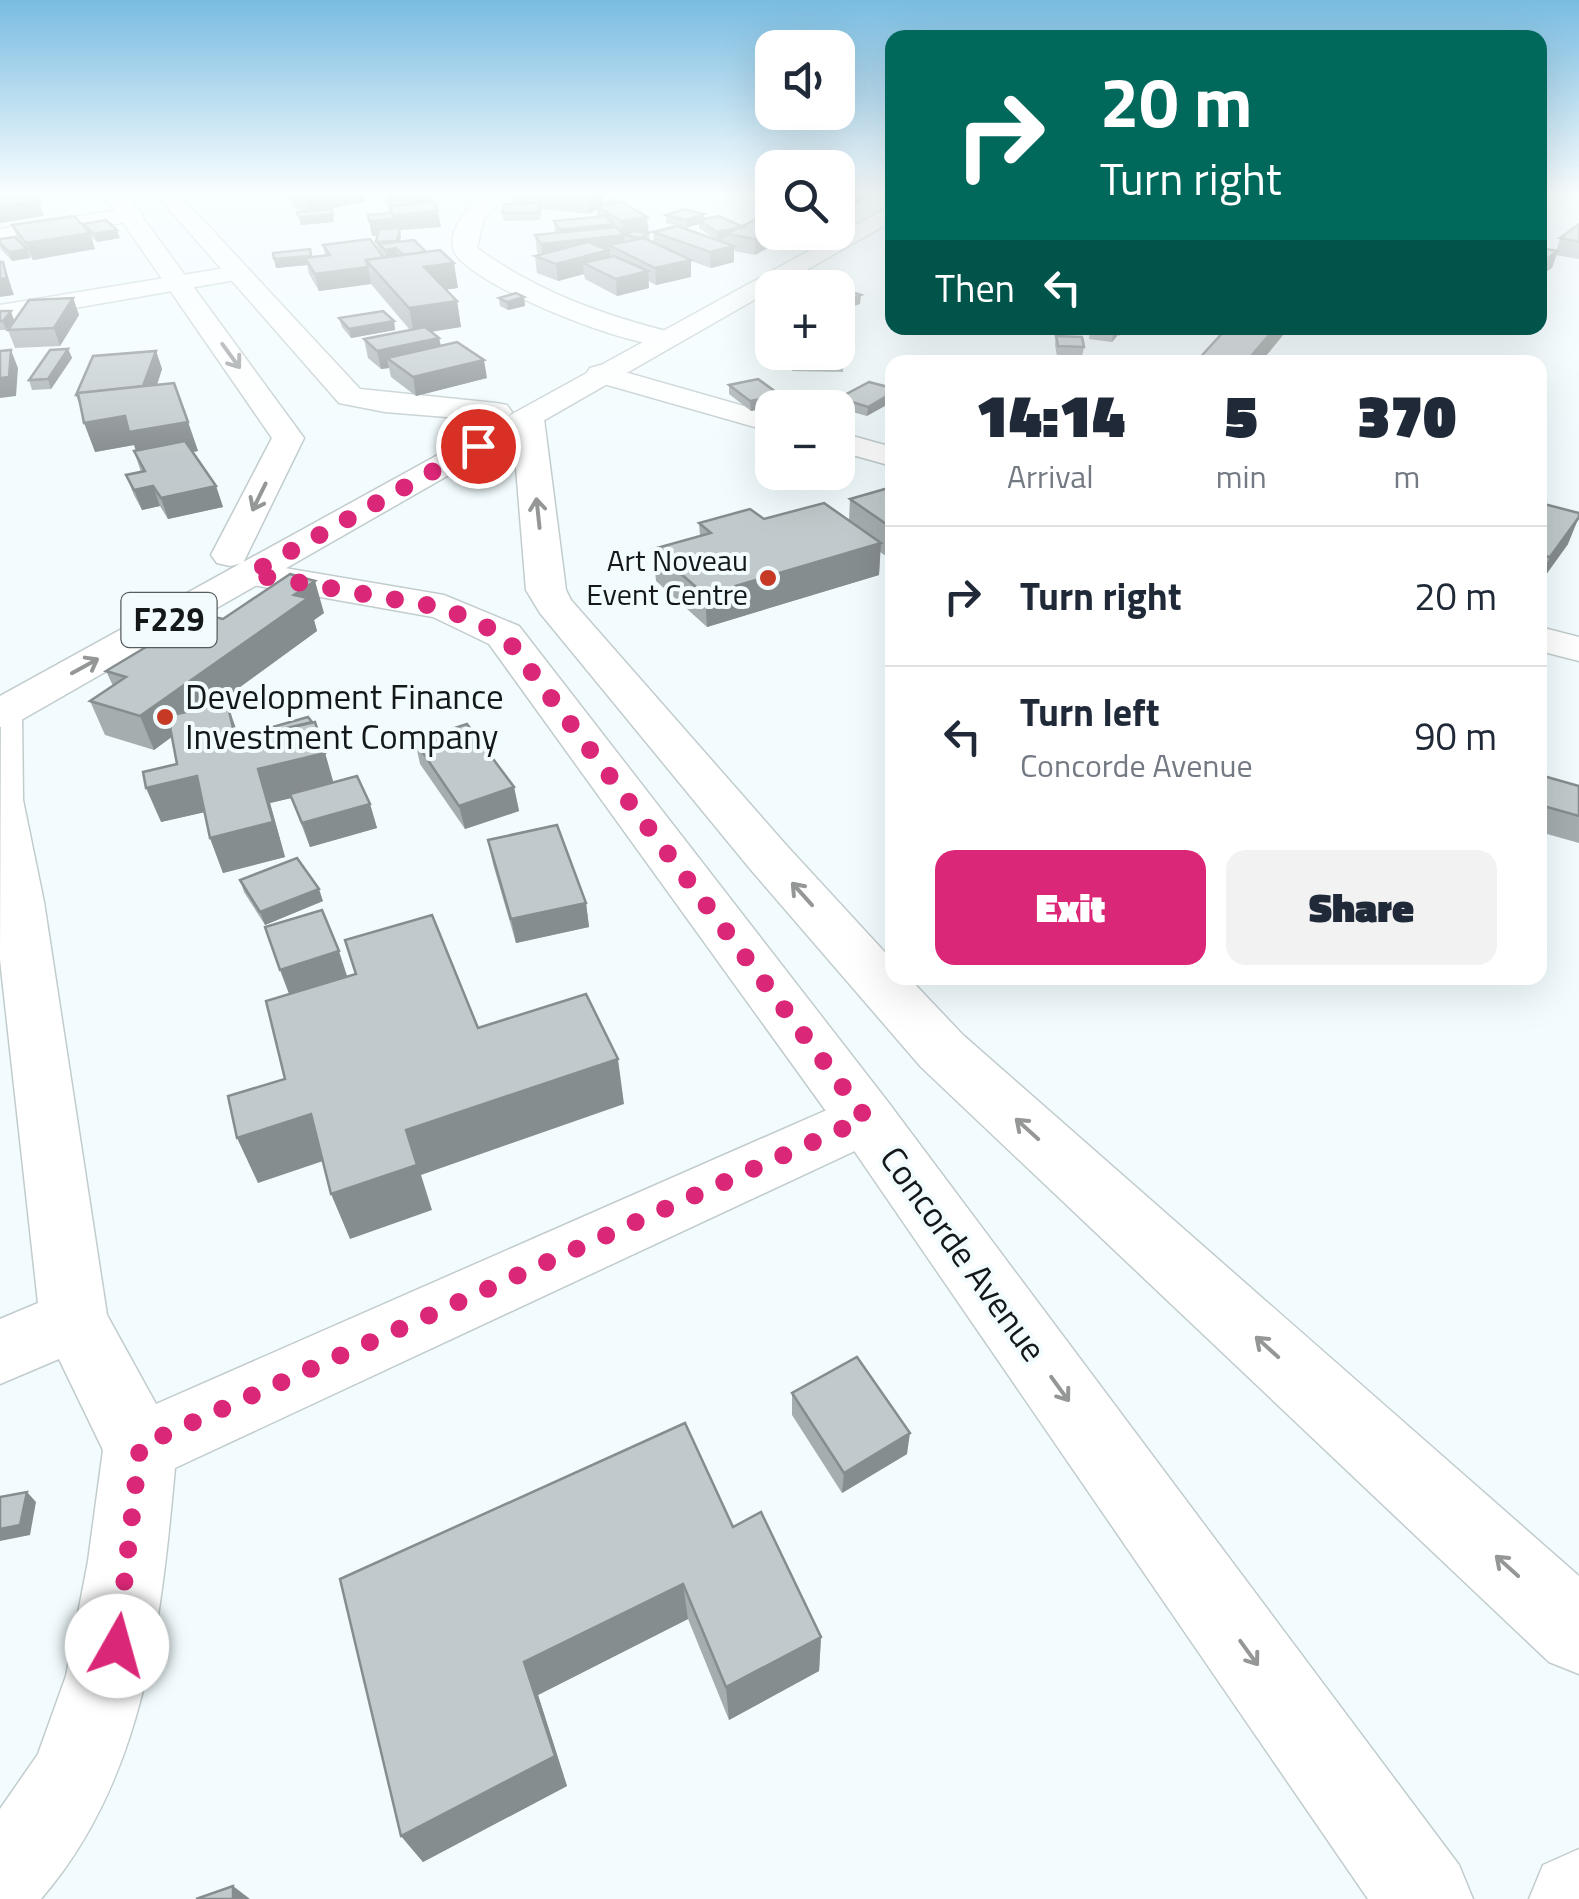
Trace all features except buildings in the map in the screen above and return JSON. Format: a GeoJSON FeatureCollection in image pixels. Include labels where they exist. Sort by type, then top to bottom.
{"type":"FeatureCollection","features":[{"type":"Feature","properties":{"kind":"street"},"geometry":{"type":"LineString","coordinates":[[177,281],[288,438],[240,564]]}},
{"type":"Feature","properties":{"kind":"street"},"geometry":{"type":"LineString","coordinates":[[0,313],[199,281]]}},
{"type":"Feature","properties":{"kind":"street"},"geometry":{"type":"LineString","coordinates":[[244,281],[350,396],[512,415],[546,590],[554,605],[769,858],[942,1051],[1579,1632]]}},
{"type":"Feature","properties":{"kind":"street"},"geometry":{"type":"LineString","coordinates":[[508,281],[568,314],[651,336]]}},
{"type":"Feature","properties":{"kind":"street","name":"F229"},"geometry":{"type":"LineString","coordinates":[[0,713],[240,564],[512,415],[741,281]]}},
{"type":"Feature","properties":{"kind":"street","name":"F229"},"geometry":{"type":"LineString","coordinates":[[512,415],[600,374],[651,336],[759,281]]}},
{"type":"Feature","properties":{"kind":"street"},"geometry":{"type":"LineString","coordinates":[[600,374],[755,418]]}},
{"type":"Feature","properties":{"kind":"street"},"geometry":{"type":"LineString","coordinates":[[855,446],[885,455]]}},
{"type":"Feature","properties":{"kind":"street","name":"F229"},"geometry":{"type":"LineString","coordinates":[[0,676],[240,564]]}},
{"type":"Feature","properties":{"kind":"street","name":"Concorde Avenue"},"geometry":{"type":"LineString","coordinates":[[240,564],[444,608],[504,635],[866,1118],[1425,1899]]}},
{"type":"Feature","properties":{"kind":"street"},"geometry":{"type":"LineString","coordinates":[[1547,642],[1579,649]]}},
{"type":"Feature","properties":{"kind":"street"},"geometry":{"type":"LineString","coordinates":[[0,713],[0,800],[19,902],[74,1320],[140,1446],[117,1646],[89,1735],[56,1804],[20,1858],[0,1877]]}},
{"type":"Feature","properties":{"kind":"street"},"geometry":{"type":"LineString","coordinates":[[140,1446],[866,1118]]}},
{"type":"Feature","properties":{"kind":"street"},"geometry":{"type":"LineString","coordinates":[[0,1352],[74,1320]]}},
{"type":"Feature","properties":{"kind":"place","name":"Art Noveau Event Centre"},"geometry":{"type":"Point","coordinates":[768,578]}},
{"type":"Feature","properties":{"kind":"place","name":"Development Finance Investment Company"},"geometry":{"type":"Point","coordinates":[165,717]}},
{"type":"Feature","properties":{"kind":"route"},"geometry":{"type":"LineString","coordinates":[[117,1646],[140,1446],[866,1118],[504,635],[444,608],[250,574],[478,446]]}}]}
